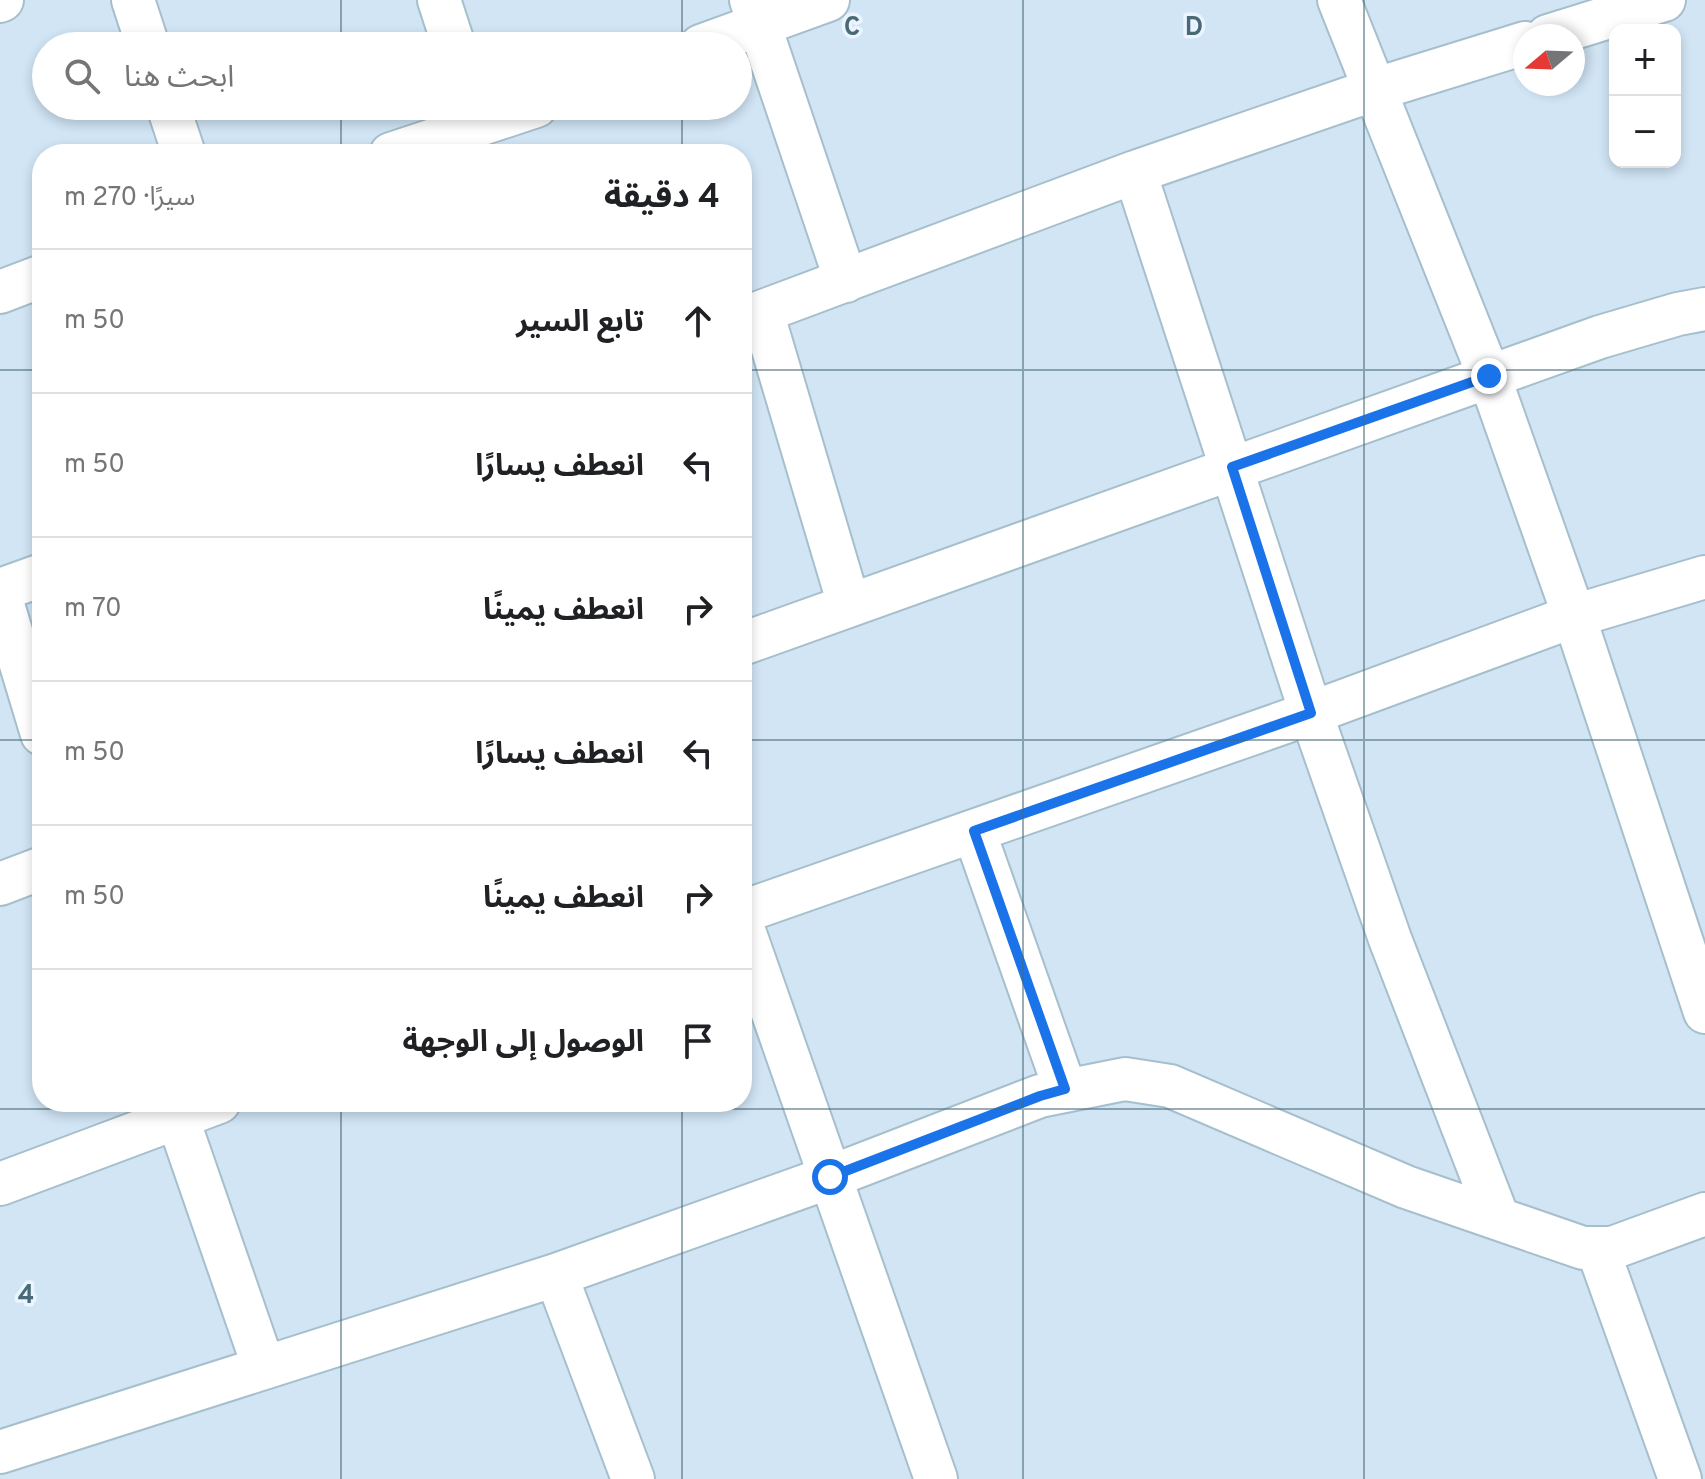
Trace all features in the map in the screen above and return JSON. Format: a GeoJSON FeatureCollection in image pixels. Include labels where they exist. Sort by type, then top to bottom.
{"type":"FeatureCollection","features":[{"type":"Feature","properties":{"kind":"street"},"geometry":{"type":"LineString","coordinates":[[133,0],[143,32]]}},
{"type":"Feature","properties":{"kind":"street"},"geometry":{"type":"LineString","coordinates":[[439,0],[449,32]]}},
{"type":"Feature","properties":{"kind":"street"},"geometry":{"type":"LineString","coordinates":[[723,32],[755,12],[828,0]]}},
{"type":"Feature","properties":{"kind":"street"},"geometry":{"type":"LineString","coordinates":[[1339,0],[1489,376],[1574,616],[1705,1012]]}},
{"type":"Feature","properties":{"kind":"street"},"geometry":{"type":"LineString","coordinates":[[1585,25],[1664,0]]}},
{"type":"Feature","properties":{"kind":"street"},"geometry":{"type":"LineString","coordinates":[[755,12],[846,281]]}},
{"type":"Feature","properties":{"kind":"street"},"geometry":{"type":"LineString","coordinates":[[849,605],[752,316],[1135,172],[1373,90],[1513,47]]}},
{"type":"Feature","properties":{"kind":"street"},"geometry":{"type":"LineString","coordinates":[[173,120],[181,144]]}},
{"type":"Feature","properties":{"kind":"street"},"geometry":{"type":"LineString","coordinates":[[414,144],[469,120]]}},
{"type":"Feature","properties":{"kind":"street"},"geometry":{"type":"LineString","coordinates":[[1135,172],[1311,713],[1390,939],[1498,1218]]}},
{"type":"Feature","properties":{"kind":"street"},"geometry":{"type":"LineString","coordinates":[[0,292],[32,280]]}},
{"type":"Feature","properties":{"kind":"street"},"geometry":{"type":"LineString","coordinates":[[752,640],[1600,337],[1705,309]]}},
{"type":"Feature","properties":{"kind":"street"},"geometry":{"type":"LineString","coordinates":[[752,909],[1311,713],[1574,616],[1705,577]]}},
{"type":"Feature","properties":{"kind":"street"},"geometry":{"type":"LineString","coordinates":[[32,579],[0,593],[32,700]]}},
{"type":"Feature","properties":{"kind":"street"},"geometry":{"type":"LineString","coordinates":[[974,831],[1065,1089]]}},
{"type":"Feature","properties":{"kind":"street"},"geometry":{"type":"LineString","coordinates":[[0,884],[32,872]]}},
{"type":"Feature","properties":{"kind":"street"},"geometry":{"type":"LineString","coordinates":[[752,954],[936,1479]]}},
{"type":"Feature","properties":{"kind":"street"},"geometry":{"type":"LineString","coordinates":[[0,1452],[556,1275],[830,1177],[1040,1096],[1125,1079],[1170,1086],[1406,1187],[1583,1248],[1612,1248],[1705,1214]]}},
{"type":"Feature","properties":{"kind":"street"},"geometry":{"type":"LineString","coordinates":[[0,1184],[169,1112]]}},
{"type":"Feature","properties":{"kind":"street"},"geometry":{"type":"LineString","coordinates":[[175,1112],[264,1368]]}},
{"type":"Feature","properties":{"kind":"street"},"geometry":{"type":"LineString","coordinates":[[1598,1250],[1680,1479]]}},
{"type":"Feature","properties":{"kind":"street"},"geometry":{"type":"LineString","coordinates":[[556,1275],[633,1479]]}},
{"type":"Feature","properties":{"kind":"shaded area"},"geometry":{"type":"Polygon","coordinates":[[[0,0],[1705,0],[1705,1479],[0,1479],[0,0]]]}},
{"type":"Feature","properties":{"kind":"route"},"geometry":{"type":"LineString","coordinates":[[830,1177],[1065,1089],[974,831],[1311,713],[1232,467],[1489,376]]}}]}
